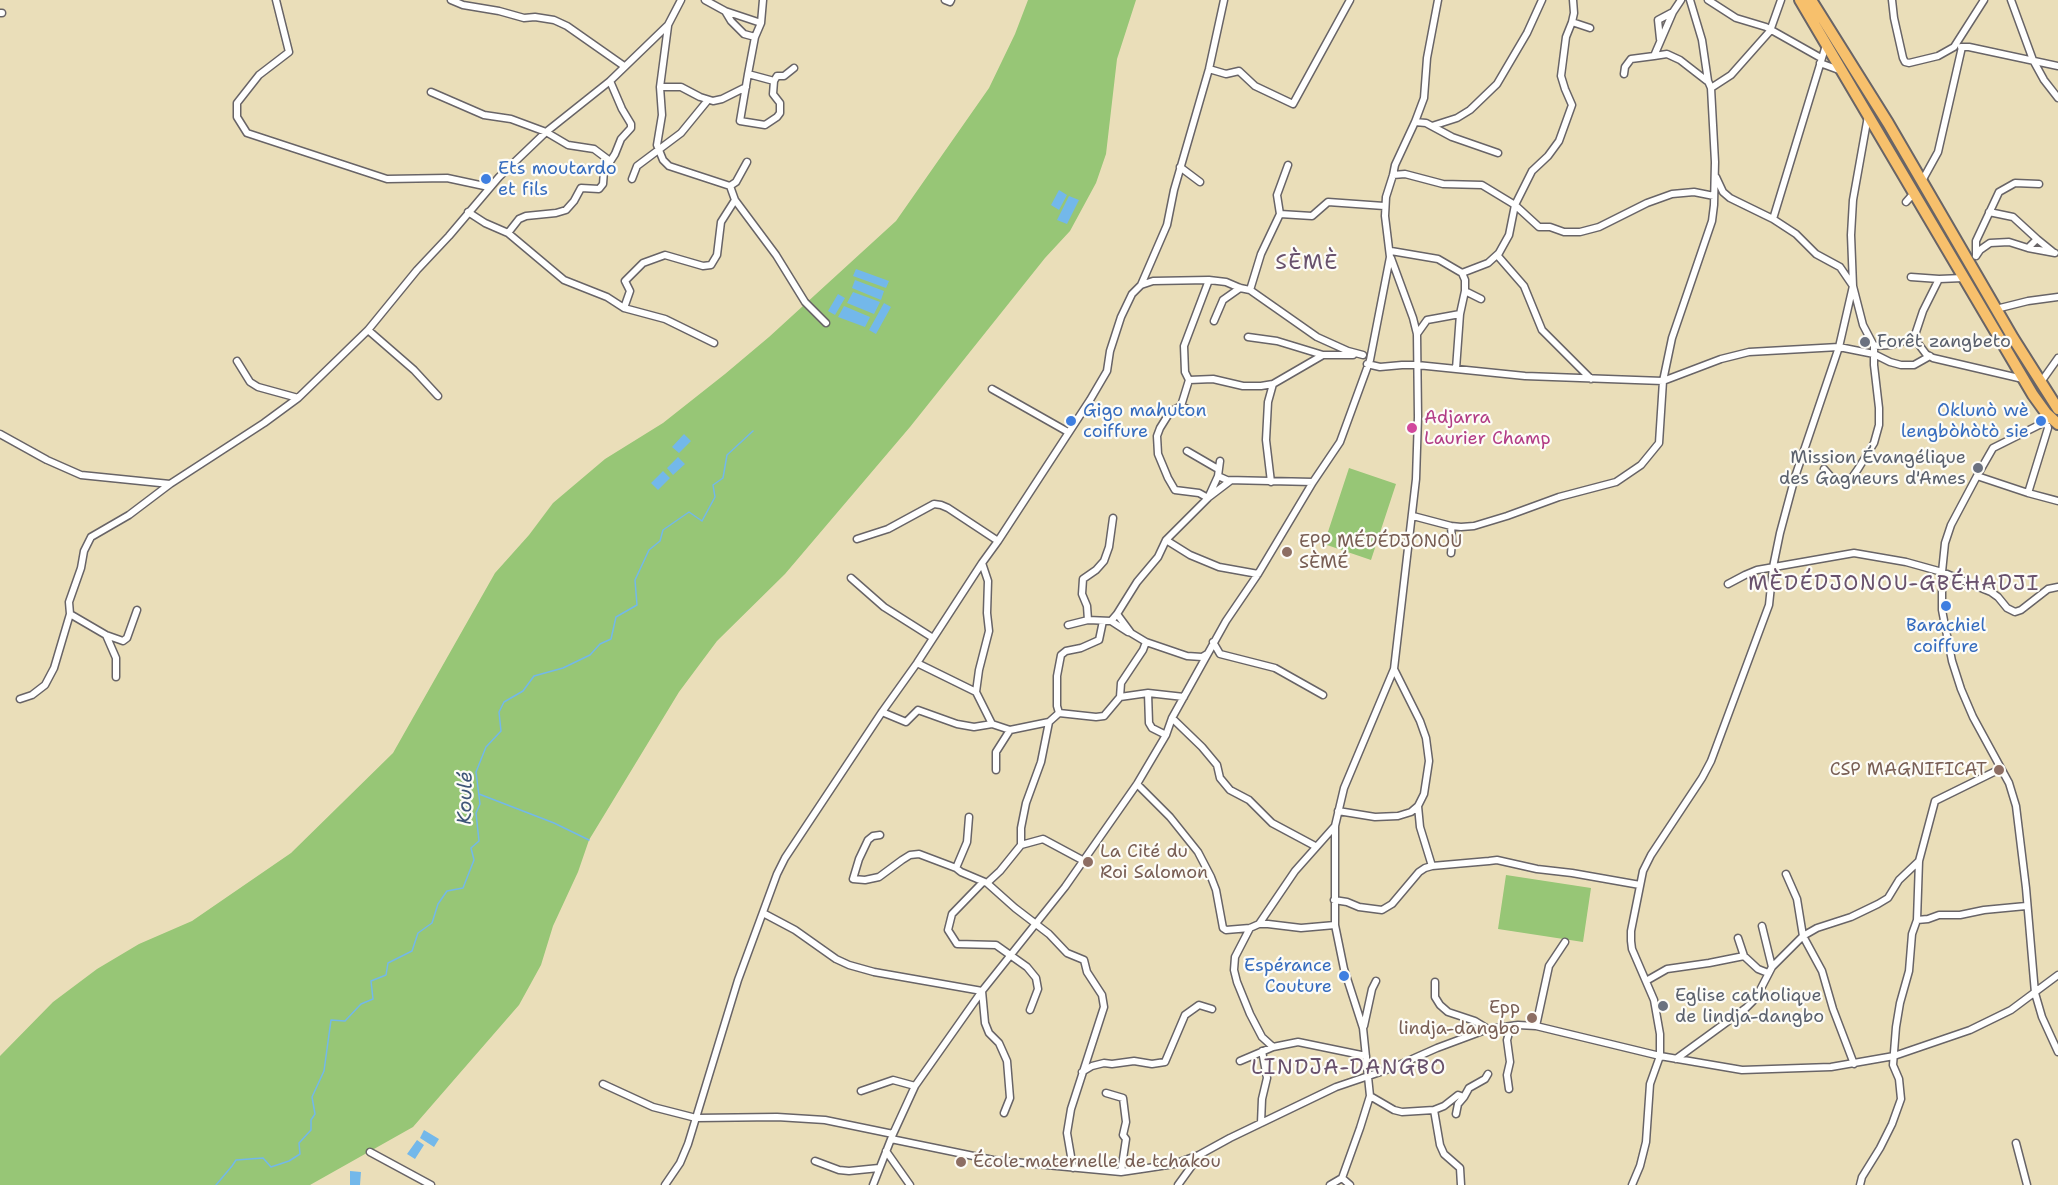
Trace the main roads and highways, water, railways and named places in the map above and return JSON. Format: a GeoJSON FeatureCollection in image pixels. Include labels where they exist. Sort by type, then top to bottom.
{"type":"FeatureCollection","features":[{"type":"Feature","properties":{"kind":"main road"},"geometry":{"type":"LineString","coordinates":[[1800,0],[1868,115],[1910,198],[1963,278],[2051,420]]}},
{"type":"Feature","properties":{"kind":"main road"},"geometry":{"type":"LineString","coordinates":[[1811,0],[1972,259],[1995,309],[2058,409]]}},
{"type":"Feature","properties":{"kind":"water"},"geometry":{"type":"Polygon","coordinates":[[[1059,190],[1067,195],[1059,210],[1051,205],[1059,190]]]}},
{"type":"Feature","properties":{"kind":"water"},"geometry":{"type":"Polygon","coordinates":[[[1069,196],[1079,200],[1067,224],[1057,220],[1069,196]]]}},
{"type":"Feature","properties":{"kind":"water"},"geometry":{"type":"Polygon","coordinates":[[[856,269],[889,281],[886,288],[853,276],[856,269]]]}},
{"type":"Feature","properties":{"kind":"water"},"geometry":{"type":"Polygon","coordinates":[[[855,280],[884,291],[881,300],[852,288],[855,280]]]}},
{"type":"Feature","properties":{"kind":"water"},"geometry":{"type":"Polygon","coordinates":[[[853,292],[880,302],[874,314],[847,303],[853,292]]]}},
{"type":"Feature","properties":{"kind":"water"},"geometry":{"type":"Polygon","coordinates":[[[838,294],[845,298],[835,315],[828,311],[838,294]]]}},
{"type":"Feature","properties":{"kind":"water"},"geometry":{"type":"Polygon","coordinates":[[[884,303],[891,307],[876,334],[869,330],[884,303]]]}},
{"type":"Feature","properties":{"kind":"water"},"geometry":{"type":"Polygon","coordinates":[[[844,306],[870,317],[865,327],[838,317],[844,306]]]}},
{"type":"Feature","properties":{"kind":"water"},"geometry":{"type":"Polygon","coordinates":[[[684,434],[691,441],[679,453],[672,447],[684,434]]]}},
{"type":"Feature","properties":{"kind":"water"},"geometry":{"type":"Polygon","coordinates":[[[678,457],[685,464],[673,475],[667,468],[678,457]]]}},
{"type":"Feature","properties":{"kind":"water"},"geometry":{"type":"Polygon","coordinates":[[[663,471],[670,478],[658,490],[651,483],[663,471]]]}},
{"type":"Feature","properties":{"kind":"water"},"geometry":{"type":"Polygon","coordinates":[[[424,1130],[439,1139],[434,1147],[420,1138],[424,1130]]]}},
{"type":"Feature","properties":{"kind":"water"},"geometry":{"type":"Polygon","coordinates":[[[417,1140],[424,1145],[415,1159],[407,1154],[417,1140]]]}},
{"type":"Feature","properties":{"kind":"water"},"geometry":{"type":"Polygon","coordinates":[[[350,1171],[361,1172],[360,1185],[350,1185],[350,1171]]]}},
{"type":"Feature","properties":{"kind":"waterway","name":"Koulé"},"geometry":{"type":"LineString","coordinates":[[216,1185],[236,1160],[263,1158],[271,1167],[289,1161],[300,1154],[299,1143],[311,1130],[311,1120],[315,1114],[312,1097],[324,1071],[331,1020],[345,1021],[361,1004],[373,999],[371,981],[386,975],[388,963],[412,951],[418,933],[432,923],[438,904],[447,891],[463,888],[474,860],[471,848],[479,841],[476,813],[480,804],[476,772],[486,747],[501,731],[499,712],[504,702],[523,691],[534,676],[563,668],[590,655],[600,644],[611,639],[616,617],[637,605],[635,580],[649,550],[660,541],[663,530],[689,512],[702,521],[715,497],[713,485],[723,478],[727,455],[753,431]]}},
{"type":"Feature","properties":{"kind":"waterway"},"geometry":{"type":"LineString","coordinates":[[479,794],[554,823],[589,840]]}},
{"type":"Feature","properties":{"kind":"place","name":"Ets moutardo et fils"},"geometry":{"type":"Point","coordinates":[486,179]}},
{"type":"Feature","properties":{"kind":"place","name":"Forêt zangbeto"},"geometry":{"type":"Point","coordinates":[1865,342]}},
{"type":"Feature","properties":{"kind":"place","name":"Gigo mahuton coiffure"},"geometry":{"type":"Point","coordinates":[1071,421]}},
{"type":"Feature","properties":{"kind":"place","name":"Oklunò wè lengbòhòtò sie"},"geometry":{"type":"Point","coordinates":[2041,421]}},
{"type":"Feature","properties":{"kind":"place","name":"Adjarra Laurier Champ"},"geometry":{"type":"Point","coordinates":[1412,428]}},
{"type":"Feature","properties":{"kind":"place","name":"Mission Évangélique des Gagneurs d'Ames"},"geometry":{"type":"Point","coordinates":[1978,468]}},
{"type":"Feature","properties":{"kind":"place","name":"EPP MÉDÉDJONOU SÈMÉ"},"geometry":{"type":"Point","coordinates":[1287,552]}},
{"type":"Feature","properties":{"kind":"place","name":"Barachiel coiffure"},"geometry":{"type":"Point","coordinates":[1946,606]}},
{"type":"Feature","properties":{"kind":"place","name":"CSP MAGNIFICAT"},"geometry":{"type":"Point","coordinates":[1999,770]}},
{"type":"Feature","properties":{"kind":"place","name":"La Cité du Roi Salomon"},"geometry":{"type":"Point","coordinates":[1088,862]}},
{"type":"Feature","properties":{"kind":"place","name":"Espérance Couture"},"geometry":{"type":"Point","coordinates":[1344,976]}},
{"type":"Feature","properties":{"kind":"place","name":"Eglise catholique de lindja-dangbo"},"geometry":{"type":"Point","coordinates":[1663,1006]}},
{"type":"Feature","properties":{"kind":"place","name":"Epp lindja-dangbo"},"geometry":{"type":"Point","coordinates":[1532,1018]}},
{"type":"Feature","properties":{"kind":"place","name":"École maternelle de tchakou"},"geometry":{"type":"Point","coordinates":[961,1162]}},
{"type":"Feature","properties":{"kind":"district","name":"SÈMÈ"},"geometry":{"type":"Point","coordinates":[1307,264]}},
{"type":"Feature","properties":{"kind":"district","name":"MÈDÉDJONOU-GBÉHADJI"},"geometry":{"type":"Point","coordinates":[1894,585]}},
{"type":"Feature","properties":{"kind":"district","name":"LINDJA-DANGBO"},"geometry":{"type":"Point","coordinates":[1349,1069]}}]}
